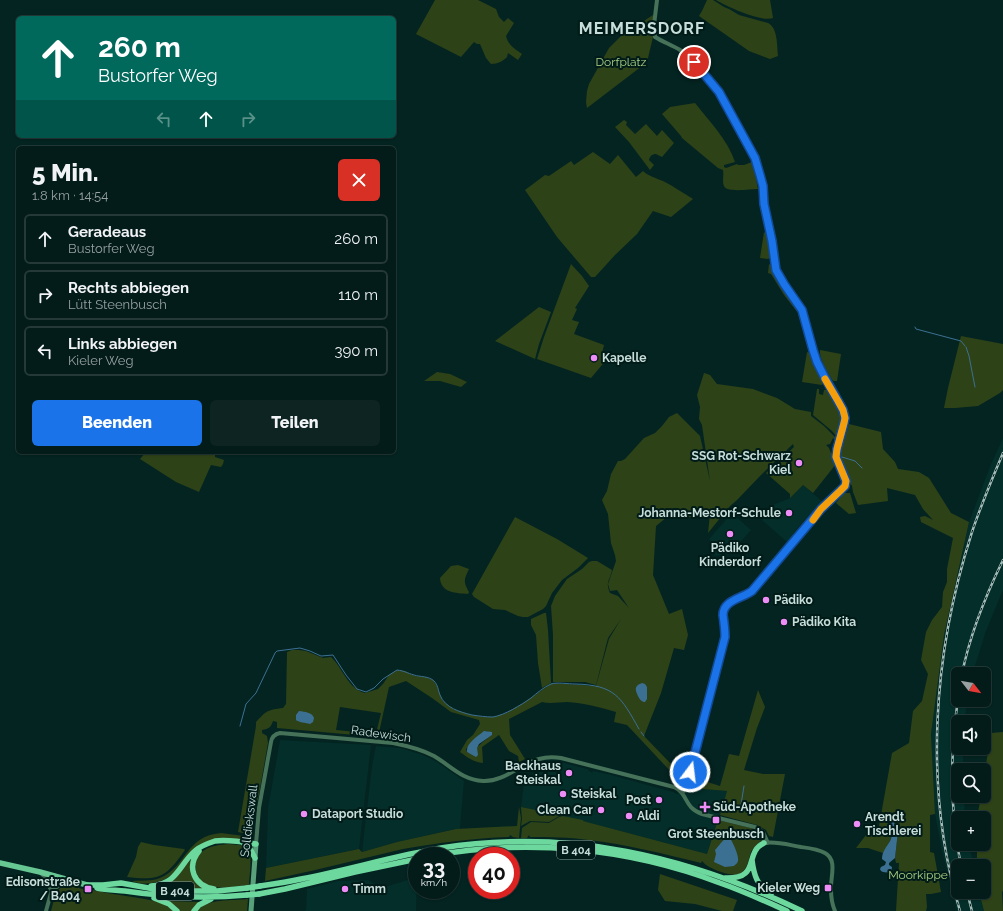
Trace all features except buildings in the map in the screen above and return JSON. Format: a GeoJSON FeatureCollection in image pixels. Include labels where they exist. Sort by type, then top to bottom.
{"type":"FeatureCollection","features":[{"type":"Feature","properties":{"kind":"highway"},"geometry":{"type":"LineString","coordinates":[[143,887],[158,885],[171,879],[181,869],[194,851],[205,845],[216,841],[256,844]]}},
{"type":"Feature","properties":{"kind":"highway"},"geometry":{"type":"LineString","coordinates":[[241,842],[249,848],[255,858]]}},
{"type":"Feature","properties":{"kind":"highway","name":"B 404"},"geometry":{"type":"LineString","coordinates":[[88,885],[121,883],[166,890],[190,891],[247,888],[302,879],[428,851],[464,845],[501,842],[555,842],[611,848],[665,859],[721,877],[802,911]]}},
{"type":"Feature","properties":{"kind":"highway"},"geometry":{"type":"LineString","coordinates":[[721,877],[733,878],[741,876],[748,870],[756,849],[766,843]]}},
{"type":"Feature","properties":{"kind":"highway"},"geometry":{"type":"LineString","coordinates":[[205,845],[196,854],[194,859],[192,867],[195,877],[206,887],[225,890]]}},
{"type":"Feature","properties":{"kind":"highway","name":"B 404"},"geometry":{"type":"LineString","coordinates":[[460,851],[518,847],[567,849],[613,854],[646,860],[719,882],[787,911]]}},
{"type":"Feature","properties":{"kind":"highway"},"geometry":{"type":"LineString","coordinates":[[752,859],[759,884],[779,901]]}},
{"type":"Feature","properties":{"kind":"highway","name":"B 404"},"geometry":{"type":"LineString","coordinates":[[88,885],[149,895],[189,898],[247,895],[285,889],[408,860]]}},
{"type":"Feature","properties":{"kind":"highway"},"geometry":{"type":"LineString","coordinates":[[149,895],[166,903],[177,911]]}},
{"type":"Feature","properties":{"kind":"highway"},"geometry":{"type":"LineString","coordinates":[[194,911],[199,905],[214,897]]}},
{"type":"Feature","properties":{"kind":"main road","name":"Solldiekswall"},"geometry":{"type":"LineString","coordinates":[[251,911],[256,844]]}},
{"type":"Feature","properties":{"kind":"main road","name":"B 404"},"geometry":{"type":"LineString","coordinates":[[0,863],[88,885]]}},
{"type":"Feature","properties":{"kind":"street"},"geometry":{"type":"LineString","coordinates":[[657,0],[654,25],[655,38],[681,51],[694,62],[715,86],[755,158],[763,186],[764,204],[772,241],[776,270],[802,310],[817,362],[843,410],[845,418],[836,457],[846,481],[845,486],[821,509],[752,591],[731,602],[723,611],[725,637],[686,787],[681,792],[692,809],[698,812],[753,826],[760,830],[766,843],[816,849],[830,856],[832,863],[832,903],[836,911]]}},
{"type":"Feature","properties":{"kind":"street","name":"Radewisch"},"geometry":{"type":"LineString","coordinates":[[274,735],[280,733],[403,745],[428,753],[439,759],[459,774],[478,781],[496,780],[533,761],[555,757],[671,786],[681,792]]}},
{"type":"Feature","properties":{"kind":"street","name":"Solldiekswall"},"geometry":{"type":"LineString","coordinates":[[256,844],[259,808],[271,742],[274,735]]}},
{"type":"Feature","properties":{"kind":"street"},"geometry":{"type":"LineString","coordinates":[[40,872],[48,880],[51,891]]}},
{"type":"Feature","properties":{"kind":"street"},"geometry":{"type":"LineString","coordinates":[[46,911],[56,876]]}},
{"type":"Feature","properties":{"kind":"street"},"geometry":{"type":"LineString","coordinates":[[51,891],[62,882],[71,880]]}},
{"type":"Feature","properties":{"kind":"shaded area"},"geometry":{"type":"Polygon","coordinates":[[[1003,438],[1003,590],[986,631],[974,667],[951,667],[951,707],[966,707],[966,715],[951,715],[951,755],[963,755],[963,763],[951,763],[951,803],[964,803],[965,811],[951,811],[951,851],[971,851],[972,859],[951,859],[951,887],[935,814],[931,734],[944,635],[969,522],[991,464],[1003,438]]]}},
{"type":"Feature","properties":{"kind":"shaded area","name":"Johanna-Mestorf-Schule"},"geometry":{"type":"Polygon","coordinates":[[[803,485],[823,502],[816,507],[795,531],[788,543],[762,520],[775,504],[790,498],[803,485]]]}},
{"type":"Feature","properties":{"kind":"shaded area","name":"Pädiko Kinderdorf"},"geometry":{"type":"Polygon","coordinates":[[[732,513],[751,530],[730,554],[714,556],[714,547],[709,539],[732,513]]]}},
{"type":"Feature","properties":{"kind":"shaded area"},"geometry":{"type":"Polygon","coordinates":[[[280,740],[371,745],[359,849],[266,868],[268,809],[280,740]]]}},
{"type":"Feature","properties":{"kind":"shaded area"},"geometry":{"type":"Polygon","coordinates":[[[376,746],[400,748],[423,755],[437,762],[464,781],[460,829],[397,842],[362,852],[372,766],[376,746]]]}},
{"type":"Feature","properties":{"kind":"shaded area"},"geometry":{"type":"Polygon","coordinates":[[[552,761],[587,769],[592,773],[593,771],[611,775],[677,794],[691,788],[727,791],[707,854],[582,820],[521,807],[524,784],[544,762],[552,761]]]}},
{"type":"Feature","properties":{"kind":"shaded area"},"geometry":{"type":"Polygon","coordinates":[[[368,880],[382,888],[408,880],[408,899],[416,899],[416,911],[304,911],[306,910],[307,889],[337,881],[368,880]]]}},
{"type":"Feature","properties":{"kind":"shaded area"},"geometry":{"type":"Polygon","coordinates":[[[954,899],[981,899],[984,911],[957,911],[954,899]]]}},
{"type":"Feature","properties":{"kind":"green space"},"geometry":{"type":"Polygon","coordinates":[[[435,0],[478,0],[496,9],[499,17],[504,22],[508,18],[514,23],[506,36],[510,44],[522,54],[518,60],[508,53],[507,57],[502,61],[491,64],[486,58],[480,44],[474,42],[461,57],[416,34],[435,0]]]}},
{"type":"Feature","properties":{"kind":"green space"},"geometry":{"type":"Polygon","coordinates":[[[707,0],[713,0],[739,15],[771,25],[775,33],[778,56],[770,59],[749,51],[699,16],[707,0]]]}},
{"type":"Feature","properties":{"kind":"green space"},"geometry":{"type":"Polygon","coordinates":[[[716,0],[770,0],[773,18],[767,19],[752,16],[716,0]]]}},
{"type":"Feature","properties":{"kind":"green space","name":"Dorfplatz"},"geometry":{"type":"Polygon","coordinates":[[[653,15],[653,37],[648,58],[642,66],[587,108],[586,102],[589,84],[609,48],[621,36],[653,15]]]}},
{"type":"Feature","properties":{"kind":"green space"},"geometry":{"type":"Polygon","coordinates":[[[695,103],[718,131],[732,154],[735,162],[724,165],[724,167],[726,168],[737,164],[744,165],[752,162],[756,170],[755,173],[758,189],[734,190],[726,188],[723,183],[723,170],[718,168],[682,138],[662,114],[670,107],[695,103]]]}},
{"type":"Feature","properties":{"kind":"green space"},"geometry":{"type":"Polygon","coordinates":[[[624,120],[627,122],[626,125],[635,134],[646,124],[657,136],[662,130],[674,143],[662,157],[656,154],[651,156],[649,160],[654,165],[650,170],[629,142],[615,127],[624,120]]]}},
{"type":"Feature","properties":{"kind":"green space"},"geometry":{"type":"Polygon","coordinates":[[[593,152],[610,164],[618,155],[636,177],[643,171],[650,176],[667,183],[693,199],[671,217],[653,211],[637,234],[595,277],[591,277],[557,237],[525,190],[545,175],[549,176],[571,161],[574,165],[593,152]]]}},
{"type":"Feature","properties":{"kind":"green space"},"geometry":{"type":"Polygon","coordinates":[[[764,232],[767,234],[770,255],[770,258],[768,259],[760,258],[764,232]]]}},
{"type":"Feature","properties":{"kind":"green space"},"geometry":{"type":"Polygon","coordinates":[[[571,264],[589,286],[575,308],[577,309],[572,320],[579,322],[574,334],[604,345],[602,353],[603,357],[607,359],[591,378],[537,359],[571,264]]]}},
{"type":"Feature","properties":{"kind":"green space"},"geometry":{"type":"Polygon","coordinates":[[[769,264],[772,266],[782,286],[795,302],[800,312],[810,344],[808,348],[798,313],[784,295],[771,274],[768,273],[769,264]]]}},
{"type":"Feature","properties":{"kind":"green space"},"geometry":{"type":"Polygon","coordinates":[[[539,307],[551,312],[535,359],[495,341],[539,307]]]}},
{"type":"Feature","properties":{"kind":"green space"},"geometry":{"type":"Polygon","coordinates":[[[961,336],[1003,344],[1003,390],[978,406],[944,408],[948,388],[961,336]]]}},
{"type":"Feature","properties":{"kind":"green space"},"geometry":{"type":"Polygon","coordinates":[[[820,350],[841,354],[837,381],[833,381],[826,370],[822,362],[820,350]]]}},
{"type":"Feature","properties":{"kind":"green space"},"geometry":{"type":"Polygon","coordinates":[[[807,352],[812,355],[824,382],[822,385],[802,382],[807,352]]]}},
{"type":"Feature","properties":{"kind":"green space"},"geometry":{"type":"Polygon","coordinates":[[[437,372],[450,374],[467,382],[461,387],[440,381],[424,381],[437,372]]]}},
{"type":"Feature","properties":{"kind":"green space"},"geometry":{"type":"Polygon","coordinates":[[[704,373],[710,375],[717,384],[753,389],[777,398],[795,409],[811,412],[811,416],[838,440],[837,442],[833,438],[830,444],[826,445],[831,453],[834,453],[836,464],[813,493],[803,485],[790,498],[790,494],[766,473],[794,447],[793,444],[730,506],[708,533],[710,514],[706,517],[667,517],[656,526],[653,575],[669,614],[682,609],[688,635],[684,650],[674,648],[661,693],[644,736],[672,765],[683,772],[685,777],[682,781],[679,782],[671,780],[673,774],[627,725],[614,722],[616,712],[567,702],[542,702],[509,719],[510,735],[525,759],[519,762],[518,756],[509,751],[499,735],[482,747],[483,763],[476,762],[460,752],[467,740],[473,735],[480,724],[479,720],[451,712],[406,681],[389,687],[378,737],[277,728],[277,722],[273,721],[269,727],[262,730],[262,733],[267,736],[268,743],[255,812],[253,835],[238,832],[256,722],[268,711],[283,708],[286,704],[287,652],[299,650],[306,651],[323,658],[331,657],[349,682],[354,687],[365,693],[378,689],[389,675],[397,670],[405,671],[415,676],[426,677],[433,680],[443,701],[453,709],[484,717],[493,717],[506,713],[552,683],[596,686],[609,639],[621,619],[608,638],[596,685],[585,682],[553,682],[553,635],[551,606],[555,596],[567,579],[582,569],[589,562],[597,561],[612,570],[608,584],[616,561],[611,543],[608,514],[602,500],[607,491],[611,474],[618,461],[625,459],[644,438],[655,433],[669,417],[677,413],[700,436],[710,481],[702,425],[699,419],[700,407],[697,395],[704,373]],[[608,584],[610,593],[618,596],[629,608],[617,590],[610,591],[608,584]],[[340,707],[336,730],[376,734],[381,713],[340,707]],[[486,731],[466,749],[467,752],[469,753],[472,751],[492,735],[492,733],[486,731]]]}},
{"type":"Feature","properties":{"kind":"green space"},"geometry":{"type":"Polygon","coordinates":[[[817,389],[819,389],[819,394],[823,395],[824,390],[829,391],[835,397],[839,405],[843,420],[838,438],[813,415],[817,389]]]}},
{"type":"Feature","properties":{"kind":"green space","name":"Moorkippe"},"geometry":{"type":"Polygon","coordinates":[[[849,424],[881,432],[883,449],[895,462],[898,469],[919,472],[929,478],[951,513],[969,522],[944,635],[931,734],[935,814],[930,815],[930,852],[934,853],[941,892],[926,894],[926,911],[896,911],[899,863],[896,863],[895,858],[898,831],[897,827],[894,825],[894,820],[888,831],[891,836],[890,842],[883,853],[868,848],[856,848],[866,835],[878,832],[892,753],[909,743],[913,711],[922,701],[928,674],[921,660],[926,632],[932,620],[942,607],[943,592],[947,582],[947,569],[953,538],[921,522],[920,517],[925,516],[933,520],[923,509],[915,495],[887,488],[888,501],[858,505],[840,456],[849,424]]]}},
{"type":"Feature","properties":{"kind":"green space"},"geometry":{"type":"Polygon","coordinates":[[[144,454],[215,454],[215,457],[224,460],[221,467],[211,465],[199,492],[176,482],[140,459],[144,454]]]}},
{"type":"Feature","properties":{"kind":"green space"},"geometry":{"type":"Polygon","coordinates":[[[844,493],[850,493],[856,513],[849,514],[836,503],[844,493]]]}},
{"type":"Feature","properties":{"kind":"green space"},"geometry":{"type":"Polygon","coordinates":[[[515,517],[557,539],[588,558],[562,580],[552,593],[543,609],[528,617],[518,616],[505,610],[493,609],[474,597],[472,594],[515,517]]]}},
{"type":"Feature","properties":{"kind":"green space"},"geometry":{"type":"Polygon","coordinates":[[[458,565],[469,569],[465,580],[469,592],[468,594],[450,591],[443,587],[441,583],[440,578],[451,566],[458,565]]]}},
{"type":"Feature","properties":{"kind":"green space"},"geometry":{"type":"Polygon","coordinates":[[[546,613],[548,630],[551,683],[542,688],[536,635],[531,625],[531,619],[546,613]]]}},
{"type":"Feature","properties":{"kind":"green space"},"geometry":{"type":"Polygon","coordinates":[[[758,690],[765,707],[744,770],[763,774],[785,774],[773,837],[769,836],[766,830],[757,825],[720,815],[727,791],[691,788],[695,778],[720,786],[729,754],[739,756],[758,690]]]}},
{"type":"Feature","properties":{"kind":"green space"},"geometry":{"type":"Polygon","coordinates":[[[1003,732],[1003,911],[984,911],[981,899],[991,899],[991,859],[977,859],[977,851],[991,851],[991,811],[978,811],[980,803],[991,803],[991,763],[986,763],[988,755],[991,755],[991,733],[1003,732]]]}},
{"type":"Feature","properties":{"kind":"green space"},"geometry":{"type":"Polygon","coordinates":[[[519,807],[521,818],[519,838],[510,835],[509,837],[482,838],[408,847],[325,868],[265,881],[266,868],[359,849],[362,852],[397,842],[456,829],[517,826],[519,807]]]}},
{"type":"Feature","properties":{"kind":"green space"},"geometry":{"type":"Polygon","coordinates":[[[521,807],[561,815],[549,822],[530,821],[521,826],[521,807]]]}},
{"type":"Feature","properties":{"kind":"green space"},"geometry":{"type":"Polygon","coordinates":[[[563,816],[583,820],[707,854],[718,820],[755,829],[760,835],[761,840],[752,850],[747,865],[743,871],[734,875],[718,871],[702,861],[701,863],[616,844],[574,838],[530,837],[529,835],[527,838],[521,838],[522,828],[531,822],[549,823],[563,816]]]}},
{"type":"Feature","properties":{"kind":"green space"},"geometry":{"type":"Polygon","coordinates":[[[221,833],[252,837],[247,840],[212,840],[166,879],[148,884],[132,881],[160,878],[176,867],[193,846],[200,840],[209,835],[221,833]]]}},
{"type":"Feature","properties":{"kind":"green space"},"geometry":{"type":"Polygon","coordinates":[[[141,842],[185,850],[173,866],[161,875],[147,878],[127,877],[141,842]]]}},
{"type":"Feature","properties":{"kind":"green space"},"geometry":{"type":"Polygon","coordinates":[[[229,844],[244,846],[248,849],[251,861],[249,885],[222,888],[206,884],[197,873],[196,863],[199,854],[209,848],[229,844]]]}},
{"type":"Feature","properties":{"kind":"green space"},"geometry":{"type":"Polygon","coordinates":[[[194,855],[191,867],[205,889],[158,887],[183,869],[194,855]]]}},
{"type":"Feature","properties":{"kind":"green space"},"geometry":{"type":"Polygon","coordinates":[[[660,874],[737,900],[733,911],[722,911],[695,904],[665,901],[658,890],[660,874]]]}},
{"type":"Feature","properties":{"kind":"green space"},"geometry":{"type":"Polygon","coordinates":[[[65,885],[86,890],[88,889],[151,900],[163,904],[174,911],[51,911],[57,892],[65,885]]]}},
{"type":"Feature","properties":{"kind":"green space"},"geometry":{"type":"Polygon","coordinates":[[[248,899],[247,911],[196,911],[207,904],[214,902],[248,899]]]}},
{"type":"Feature","properties":{"kind":"green space"},"geometry":{"type":"Polygon","coordinates":[[[166,901],[200,902],[192,911],[179,911],[166,901]]]}},
{"type":"Feature","properties":{"kind":"water"},"geometry":{"type":"Polygon","coordinates":[[[642,683],[647,687],[647,699],[645,702],[640,699],[636,690],[636,687],[642,683]]]}},
{"type":"Feature","properties":{"kind":"water"},"geometry":{"type":"Polygon","coordinates":[[[299,711],[312,715],[314,718],[313,722],[310,724],[296,720],[296,715],[299,711]]]}},
{"type":"Feature","properties":{"kind":"water"},"geometry":{"type":"Polygon","coordinates":[[[484,731],[492,732],[492,735],[479,744],[477,748],[478,755],[476,757],[467,752],[467,749],[472,740],[484,731]]]}},
{"type":"Feature","properties":{"kind":"water"},"geometry":{"type":"Polygon","coordinates":[[[894,820],[894,825],[897,827],[898,831],[895,858],[889,863],[892,867],[891,873],[883,872],[880,869],[886,862],[882,859],[882,855],[891,840],[891,834],[886,828],[890,822],[894,820]]]}},
{"type":"Feature","properties":{"kind":"water"},"geometry":{"type":"Polygon","coordinates":[[[728,837],[736,849],[738,861],[734,866],[725,867],[714,862],[716,854],[715,850],[728,837]]]}},
{"type":"Feature","properties":{"kind":"waterway"},"geometry":{"type":"LineString","coordinates":[[915,327],[916,329],[961,341],[965,346]]}},
{"type":"Feature","properties":{"kind":"waterway"},"geometry":{"type":"LineString","coordinates":[[966,347],[975,387]]}},
{"type":"Feature","properties":{"kind":"waterway"},"geometry":{"type":"LineString","coordinates":[[842,457],[855,461],[862,468]]}},
{"type":"Feature","properties":{"kind":"waterway"},"geometry":{"type":"LineString","coordinates":[[240,726],[246,704],[256,693],[275,653],[277,651],[300,648],[321,656],[333,655],[357,689],[366,692],[374,688],[383,679],[397,670],[416,676],[430,678],[437,686],[445,703],[453,709],[477,716],[493,717],[503,714],[518,707],[543,688],[553,683],[599,687],[608,690],[621,701],[639,729]]}},
{"type":"Feature","properties":{"kind":"waterway"},"geometry":{"type":"LineString","coordinates":[[641,732],[644,736]]}},
{"type":"Feature","properties":{"kind":"waterway"},"geometry":{"type":"LineString","coordinates":[[740,811],[744,786]]}},
{"type":"Feature","properties":{"kind":"railway"},"geometry":{"type":"LineString","coordinates":[[960,911],[948,864],[941,817],[937,769],[941,673],[948,625],[959,578],[975,522],[1003,453]]}},
{"type":"Feature","properties":{"kind":"railway"},"geometry":{"type":"LineString","coordinates":[[963,667],[979,616],[1003,560]]}},
{"type":"Feature","properties":{"kind":"railway"},"geometry":{"type":"LineString","coordinates":[[957,707],[952,783],[957,846],[960,859]]}},
{"type":"Feature","properties":{"kind":"railway"},"geometry":{"type":"LineString","coordinates":[[969,899],[972,911]]}},
{"type":"Feature","properties":{"kind":"slow traffic"},"geometry":{"type":"LineString","coordinates":[[813,520],[821,509],[845,486],[846,481],[836,457],[845,418],[843,410],[825,379]]}},
{"type":"Feature","properties":{"kind":"place","name":"Kapelle"},"geometry":{"type":"Point","coordinates":[594,358]}},
{"type":"Feature","properties":{"kind":"place","name":"SSG Rot-Schwarz Kiel"},"geometry":{"type":"Point","coordinates":[799,463]}},
{"type":"Feature","properties":{"kind":"place","name":"Johanna-Mestorf-Schule"},"geometry":{"type":"Point","coordinates":[789,513]}},
{"type":"Feature","properties":{"kind":"place","name":"Pädiko Kinderdorf"},"geometry":{"type":"Point","coordinates":[730,534]}},
{"type":"Feature","properties":{"kind":"place","name":"Pädiko"},"geometry":{"type":"Point","coordinates":[766,600]}},
{"type":"Feature","properties":{"kind":"place","name":"Pädiko Kita"},"geometry":{"type":"Point","coordinates":[784,622]}},
{"type":"Feature","properties":{"kind":"place","name":"Backhaus Steiskal"},"geometry":{"type":"Point","coordinates":[569,773]}},
{"type":"Feature","properties":{"kind":"place","name":"Steiskal"},"geometry":{"type":"Point","coordinates":[563,794]}},
{"type":"Feature","properties":{"kind":"place","name":"Post"},"geometry":{"type":"Point","coordinates":[659,800]}},
{"type":"Feature","properties":{"kind":"place","name":"Süd-Apotheke"},"geometry":{"type":"Point","coordinates":[705,807]}},
{"type":"Feature","properties":{"kind":"place","name":"Clean Car"},"geometry":{"type":"Point","coordinates":[601,810]}},
{"type":"Feature","properties":{"kind":"place","name":"Dataport Studio"},"geometry":{"type":"Point","coordinates":[304,814]}},
{"type":"Feature","properties":{"kind":"place","name":"Aldi"},"geometry":{"type":"Point","coordinates":[629,816]}},
{"type":"Feature","properties":{"kind":"place","name":"Grot Steenbusch"},"geometry":{"type":"Point","coordinates":[716,820]}},
{"type":"Feature","properties":{"kind":"place","name":"Arendt Tischlerei"},"geometry":{"type":"Point","coordinates":[857,824]}},
{"type":"Feature","properties":{"kind":"place","name":"Kieler Weg"},"geometry":{"type":"Point","coordinates":[828,888]}},
{"type":"Feature","properties":{"kind":"place","name":"Edisonstraße / B404"},"geometry":{"type":"Point","coordinates":[88,889]}},
{"type":"Feature","properties":{"kind":"place","name":"Timm"},"geometry":{"type":"Point","coordinates":[345,889]}},
{"type":"Feature","properties":{"kind":"district","name":"MEIMERSDORF"},"geometry":{"type":"Point","coordinates":[642,28]}},
{"type":"Feature","properties":{"kind":"route"},"geometry":{"type":"LineString","coordinates":[[690,772],[725,637],[723,616],[725,607],[727,604],[752,591],[821,509],[845,486],[846,481],[836,457],[845,418],[843,410],[817,362],[802,310],[776,270],[772,241],[764,204],[763,186],[758,166],[719,92],[694,62]]}}]}
